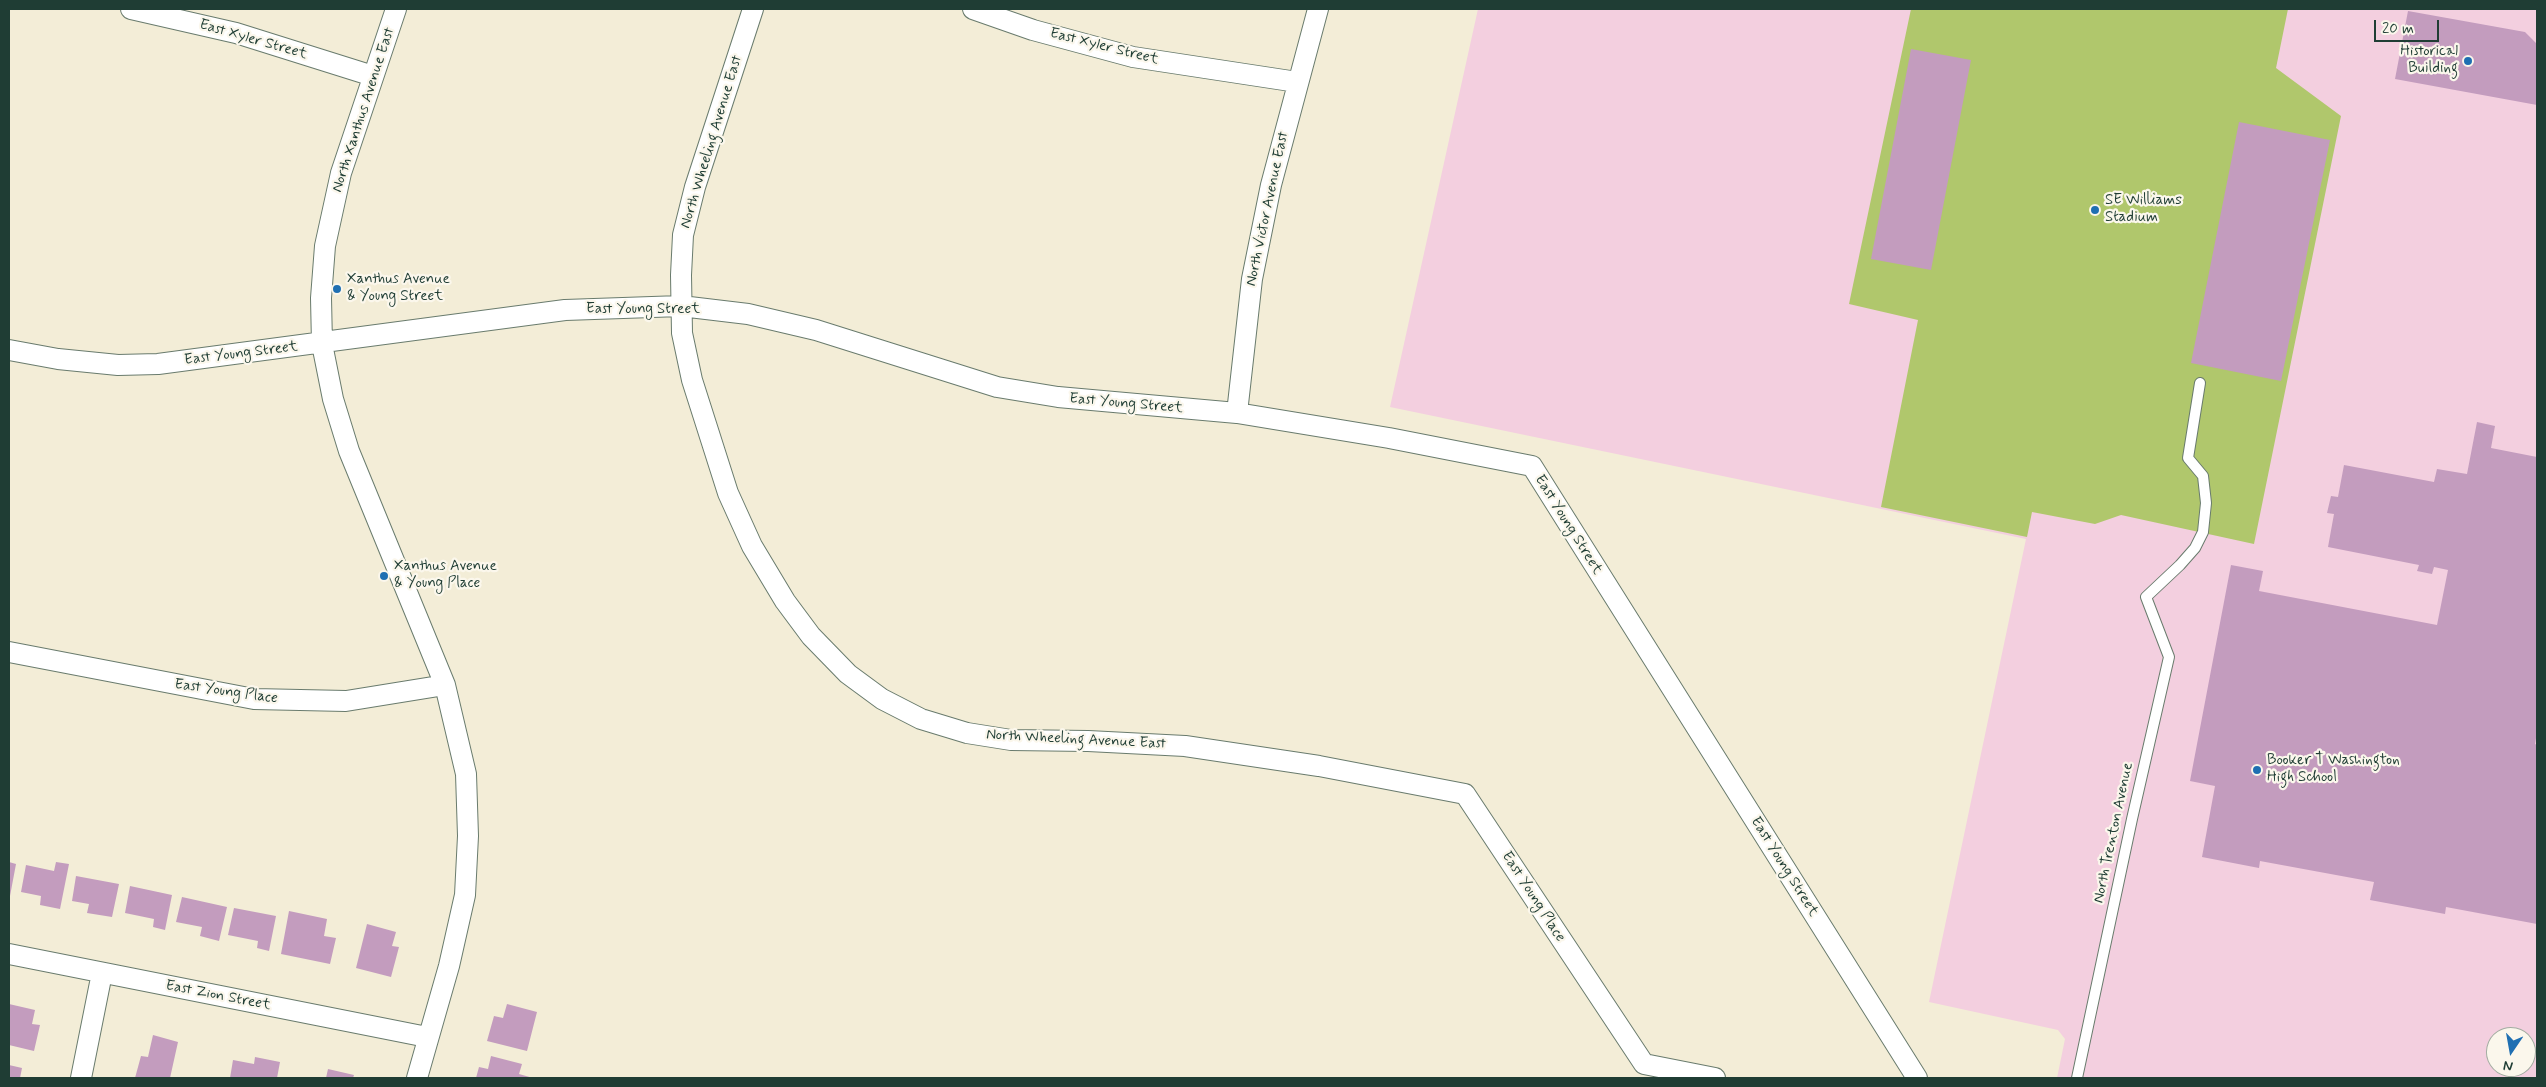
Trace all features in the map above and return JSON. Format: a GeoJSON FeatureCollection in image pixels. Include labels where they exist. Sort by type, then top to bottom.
{"type":"FeatureCollection","features":[{"type":"Feature","properties":{"kind":"street","name":"East Xyler Street"},"geometry":{"type":"LineString","coordinates":[[131,9],[236,33],[373,76]]}},
{"type":"Feature","properties":{"kind":"street","name":"North Xanthus Avenue East"},"geometry":{"type":"LineString","coordinates":[[396,9],[340,173],[325,246],[321,298],[322,344],[333,400],[349,451],[445,685],[466,774],[468,836],[465,895],[449,966],[417,1078]]}},
{"type":"Feature","properties":{"kind":"street","name":"North Wheeling Avenue East"},"geometry":{"type":"LineString","coordinates":[[754,9],[696,187],[683,234],[682,333],[692,380],[728,493],[752,546],[785,601],[811,636],[848,674],[882,699],[921,719],[976,734],[1011,740],[1088,740],[1186,746],[1319,766]]}},
{"type":"Feature","properties":{"kind":"street","name":"East Xyler Street"},"geometry":{"type":"LineString","coordinates":[[973,9],[1034,30],[1133,58],[1297,82]]}},
{"type":"Feature","properties":{"kind":"street","name":"North Victor Avenue East"},"geometry":{"type":"LineString","coordinates":[[1237,413],[1240,367],[1252,278],[1271,185],[1318,9]]}},
{"type":"Feature","properties":{"kind":"street","name":"East Young Street"},"geometry":{"type":"LineString","coordinates":[[9,350],[58,359],[118,365],[158,364],[322,344],[565,310],[681,306],[748,314],[816,330],[997,387],[1058,397],[1237,413],[1389,438],[1532,466],[1917,1078]]}},
{"type":"Feature","properties":{"kind":"street","name":"East Young Place"},"geometry":{"type":"LineString","coordinates":[[9,652],[254,699],[346,701],[445,685]]}},
{"type":"Feature","properties":{"kind":"street","name":"East Young Place"},"geometry":{"type":"LineString","coordinates":[[1319,766],[1465,794],[1644,1064],[1715,1078]]}},
{"type":"Feature","properties":{"kind":"street","name":"East Zion Street"},"geometry":{"type":"LineString","coordinates":[[9,954],[428,1037]]}},
{"type":"Feature","properties":{"kind":"street"},"geometry":{"type":"LineString","coordinates":[[81,1078],[102,973]]}},
{"type":"Feature","properties":{"kind":"lane","name":"North Trenton Avenue"},"geometry":{"type":"LineString","coordinates":[[2078,1078],[2132,819],[2169,657],[2146,597],[2195,548],[2203,532],[2206,503],[2203,476],[2188,458],[2200,383]]}},
{"type":"Feature","properties":{"kind":"shaded area","name":"Booker T Washington High School"},"geometry":{"type":"Polygon","coordinates":[[[1478,9],[2537,9],[2537,1078],[2057,1078],[2065,1039],[2058,1030],[1929,1002],[2026,539],[1390,407],[1478,9]]]}},
{"type":"Feature","properties":{"kind":"green space","name":"SE Williams Stadium"},"geometry":{"type":"Polygon","coordinates":[[[1911,9],[2288,9],[2276,68],[2341,116],[2254,544],[2121,515],[2095,524],[2032,512],[2027,537],[1881,507],[1918,320],[1849,304],[1911,9]]]}},
{"type":"Feature","properties":{"kind":"building","name":"Historical Building"},"geometry":{"type":"Polygon","coordinates":[[[2408,11],[2525,32],[2537,44],[2537,105],[2395,79],[2408,11]]]}},
{"type":"Feature","properties":{"kind":"building"},"geometry":{"type":"Polygon","coordinates":[[[1911,49],[1971,60],[1931,270],[1871,259],[1911,49]]]}},
{"type":"Feature","properties":{"kind":"building"},"geometry":{"type":"Polygon","coordinates":[[[2239,122],[2330,140],[2281,381],[2191,363],[2239,122]]]}},
{"type":"Feature","properties":{"kind":"building"},"geometry":{"type":"Polygon","coordinates":[[[2477,422],[2495,426],[2491,448],[2537,457],[2537,732],[2535,744],[2537,745],[2537,924],[2446,907],[2445,914],[2370,900],[2374,882],[2260,861],[2259,868],[2202,857],[2215,786],[2190,781],[2231,565],[2263,571],[2259,591],[2437,625],[2448,570],[2434,567],[2432,574],[2417,571],[2419,565],[2328,547],[2334,514],[2327,513],[2331,496],[2338,497],[2344,465],[2434,482],[2437,469],[2467,474],[2477,422]]]}},
{"type":"Feature","properties":{"kind":"building"},"geometry":{"type":"Polygon","coordinates":[[[9,862],[16,864],[10,896],[9,896],[9,862]]]}},
{"type":"Feature","properties":{"kind":"building"},"geometry":{"type":"Polygon","coordinates":[[[56,862],[69,864],[60,909],[40,905],[41,896],[21,892],[26,865],[54,871],[56,862]]]}},
{"type":"Feature","properties":{"kind":"building"},"geometry":{"type":"Polygon","coordinates":[[[76,876],[119,884],[112,917],[87,913],[89,904],[72,901],[76,876]]]}},
{"type":"Feature","properties":{"kind":"building"},"geometry":{"type":"Polygon","coordinates":[[[130,886],[172,895],[165,930],[153,927],[154,919],[125,913],[130,886]]]}},
{"type":"Feature","properties":{"kind":"building"},"geometry":{"type":"Polygon","coordinates":[[[182,897],[227,907],[219,941],[200,936],[202,927],[176,922],[182,897]]]}},
{"type":"Feature","properties":{"kind":"building"},"geometry":{"type":"Polygon","coordinates":[[[234,908],[276,916],[269,951],[257,948],[258,941],[228,935],[234,908]]]}},
{"type":"Feature","properties":{"kind":"building"},"geometry":{"type":"Polygon","coordinates":[[[289,911],[327,919],[324,936],[336,938],[330,964],[281,954],[289,911]]]}},
{"type":"Feature","properties":{"kind":"building"},"geometry":{"type":"Polygon","coordinates":[[[367,924],[396,932],[392,946],[399,947],[391,977],[356,968],[367,924]]]}},
{"type":"Feature","properties":{"kind":"building"},"geometry":{"type":"Polygon","coordinates":[[[9,1004],[35,1010],[32,1024],[40,1025],[34,1051],[9,1045],[9,1004]]]}},
{"type":"Feature","properties":{"kind":"building"},"geometry":{"type":"Polygon","coordinates":[[[507,1004],[537,1012],[527,1051],[487,1041],[494,1016],[503,1018],[507,1004]]]}},
{"type":"Feature","properties":{"kind":"building"},"geometry":{"type":"Polygon","coordinates":[[[153,1035],[178,1042],[170,1078],[135,1078],[141,1056],[148,1057],[153,1035]]]}},
{"type":"Feature","properties":{"kind":"building"},"geometry":{"type":"Polygon","coordinates":[[[491,1056],[522,1064],[519,1074],[533,1078],[476,1078],[479,1067],[488,1069],[491,1056]]]}},
{"type":"Feature","properties":{"kind":"building"},"geometry":{"type":"Polygon","coordinates":[[[255,1057],[280,1062],[277,1078],[230,1078],[233,1060],[254,1064],[255,1057]]]}},
{"type":"Feature","properties":{"kind":"building"},"geometry":{"type":"Polygon","coordinates":[[[9,1065],[22,1068],[20,1078],[9,1078],[9,1065]]]}},
{"type":"Feature","properties":{"kind":"building"},"geometry":{"type":"Polygon","coordinates":[[[328,1069],[354,1075],[353,1078],[326,1078],[328,1069]]]}},
{"type":"Feature","properties":{"kind":"place","name":"Historical Building"},"geometry":{"type":"Point","coordinates":[2468,61]}},
{"type":"Feature","properties":{"kind":"place","name":"SE Williams Stadium"},"geometry":{"type":"Point","coordinates":[2095,210]}},
{"type":"Feature","properties":{"kind":"place","name":"Xanthus Avenue & Young Street"},"geometry":{"type":"Point","coordinates":[337,289]}},
{"type":"Feature","properties":{"kind":"place","name":"Xanthus Avenue & Young Place"},"geometry":{"type":"Point","coordinates":[384,576]}},
{"type":"Feature","properties":{"kind":"place","name":"Booker T Washington High School"},"geometry":{"type":"Point","coordinates":[2257,770]}}]}
